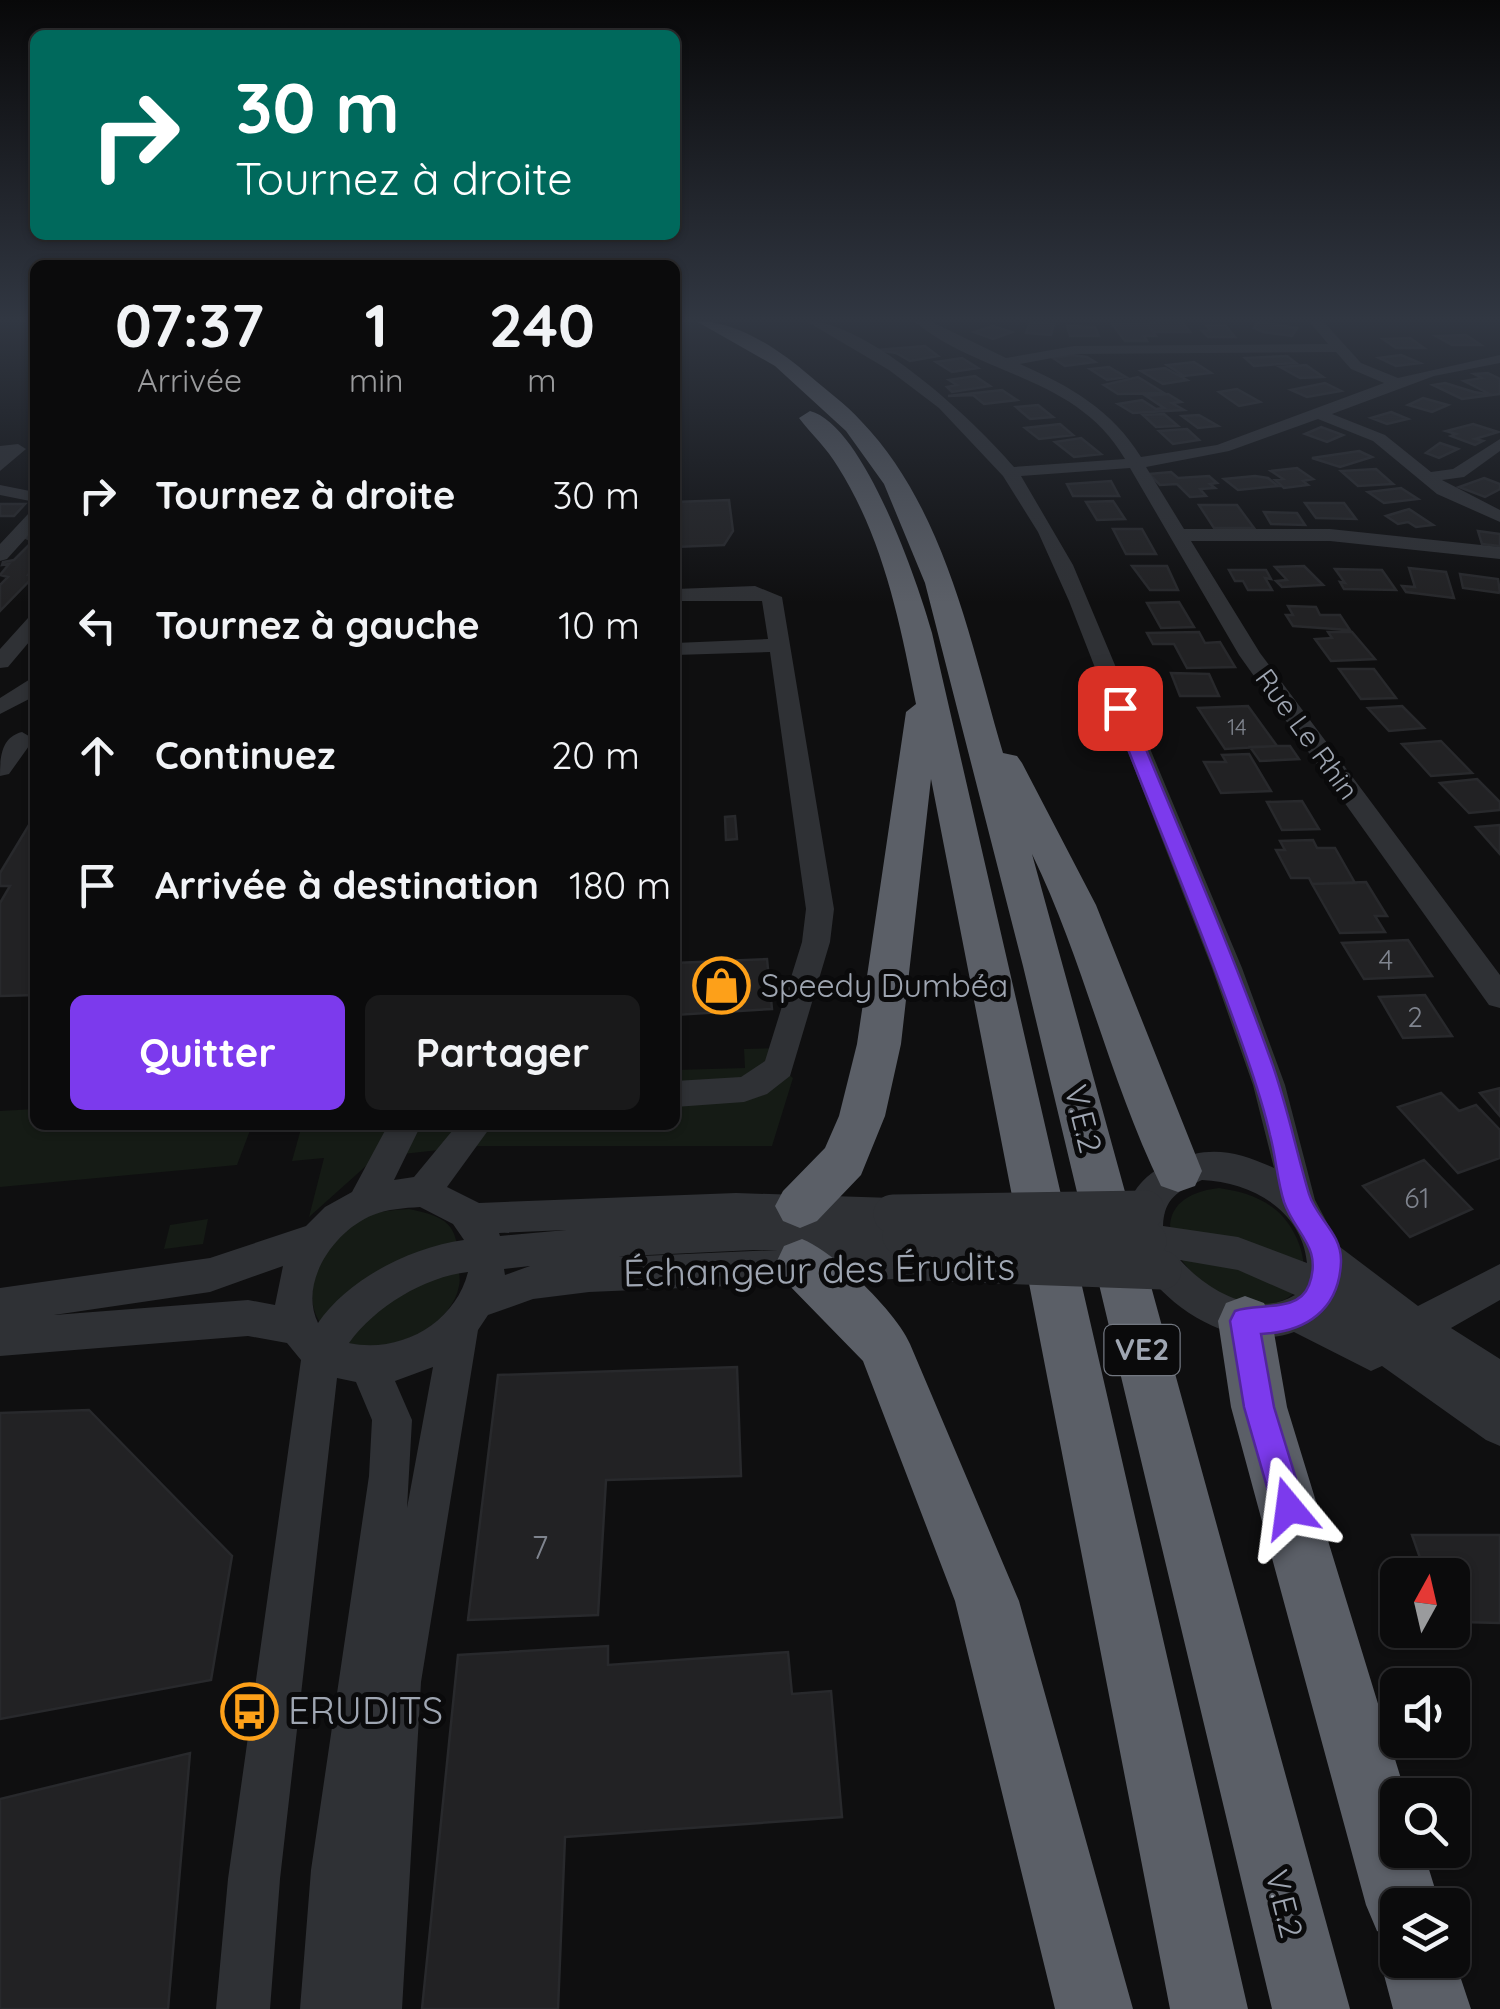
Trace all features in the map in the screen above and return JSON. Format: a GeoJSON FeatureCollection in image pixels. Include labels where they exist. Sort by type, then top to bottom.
{"type":"FeatureCollection","features":[{"type":"Feature","properties":{"kind":"highway","name":"V.E.2"},"geometry":{"type":"LineString","coordinates":[[806,415],[828,434],[869,501],[902,574],[1044,966],[1311,2009]]}},
{"type":"Feature","properties":{"kind":"highway","name":"V.E.2"},"geometry":{"type":"LineString","coordinates":[[841,415],[878,455],[906,505],[938,584],[946,687],[989,961],[1209,2009]]}},
{"type":"Feature","properties":{"kind":"highway"},"geometry":{"type":"LineString","coordinates":[[946,687],[1018,784],[1076,905],[1162,1140],[1178,1170]]}},
{"type":"Feature","properties":{"kind":"highway"},"geometry":{"type":"LineString","coordinates":[[946,687],[900,896],[878,1044],[862,1116],[844,1161],[801,1234],[884,1344],[987,1601],[1094,2009]]}},
{"type":"Feature","properties":{"kind":"highway"},"geometry":{"type":"LineString","coordinates":[[1298,1297],[1259,1407],[1398,1888]]}},
{"type":"Feature","properties":{"kind":"highway"},"geometry":{"type":"LineString","coordinates":[[1423,1978],[1432,2009]]}},
{"type":"Feature","properties":{"kind":"street"},"geometry":{"type":"LineString","coordinates":[[953,415],[1010,472],[1037,516],[1084,613],[1209,928],[1283,1134],[1298,1202],[1323,1239],[1298,1297]]}},
{"type":"Feature","properties":{"kind":"street","name":"Rue Le Rhin"},"geometry":{"type":"LineString","coordinates":[[1099,415],[1116,430],[1250,655],[1500,996]]}},
{"type":"Feature","properties":{"kind":"street"},"geometry":{"type":"LineString","coordinates":[[1010,472],[1220,450],[1317,415]]}},
{"type":"Feature","properties":{"kind":"street"},"geometry":{"type":"LineString","coordinates":[[1321,415],[1380,438],[1443,490],[1500,517]]}},
{"type":"Feature","properties":{"kind":"street"},"geometry":{"type":"LineString","coordinates":[[1428,477],[1458,473],[1500,444]]}},
{"type":"Feature","properties":{"kind":"street"},"geometry":{"type":"LineString","coordinates":[[0,451],[18,450],[0,466]]}},
{"type":"Feature","properties":{"kind":"street"},"geometry":{"type":"LineString","coordinates":[[0,490],[30,495]]}},
{"type":"Feature","properties":{"kind":"street"},"geometry":{"type":"LineString","coordinates":[[0,555],[30,522]]}},
{"type":"Feature","properties":{"kind":"street"},"geometry":{"type":"LineString","coordinates":[[1181,535],[1330,535],[1500,552]]}},
{"type":"Feature","properties":{"kind":"street"},"geometry":{"type":"LineString","coordinates":[[680,595],[772,596],[820,909],[816,942],[778,1067],[767,1081],[742,1093],[680,1094]]}},
{"type":"Feature","properties":{"kind":"street"},"geometry":{"type":"LineString","coordinates":[[0,662],[30,628]]}},
{"type":"Feature","properties":{"kind":"street"},"geometry":{"type":"LineString","coordinates":[[680,649],[780,645]]}},
{"type":"Feature","properties":{"kind":"street"},"geometry":{"type":"LineString","coordinates":[[0,707],[30,688]]}},
{"type":"Feature","properties":{"kind":"street"},"geometry":{"type":"LineString","coordinates":[[0,769],[22,739]]}},
{"type":"Feature","properties":{"kind":"street"},"geometry":{"type":"LineString","coordinates":[[365,1201],[402,1130]]}},
{"type":"Feature","properties":{"kind":"street"},"geometry":{"type":"LineString","coordinates":[[423,1192],[472,1130]]}},
{"type":"Feature","properties":{"kind":"street"},"geometry":{"type":"LineString","coordinates":[[1250,1172],[1283,1134]]}},
{"type":"Feature","properties":{"kind":"street"},"geometry":{"type":"LineString","coordinates":[[1298,1202],[1250,1172],[1212,1166],[1178,1170],[1156,1186],[1152,1240],[1198,1303],[1298,1297],[1416,1328],[1500,1382]]}},
{"type":"Feature","properties":{"kind":"street"},"geometry":{"type":"LineString","coordinates":[[243,2009],[310,1340],[293,1305],[294,1282],[316,1238],[338,1217],[365,1201],[395,1193],[423,1192],[449,1199],[482,1237]]}},
{"type":"Feature","properties":{"kind":"street","name":"Échangeur des Érudits"},"geometry":{"type":"LineString","coordinates":[[482,1237],[589,1210],[801,1234],[1152,1240]]}},
{"type":"Feature","properties":{"kind":"street","name":"Échangeur des Érudits"},"geometry":{"type":"LineString","coordinates":[[369,1368],[402,1363],[432,1350],[469,1315],[533,1282],[801,1234],[1152,1240]]}},
{"type":"Feature","properties":{"kind":"street"},"geometry":{"type":"LineString","coordinates":[[375,2009],[398,1682],[482,1237]]}},
{"type":"Feature","properties":{"kind":"street"},"geometry":{"type":"LineString","coordinates":[[310,1340],[409,1275],[482,1237],[904,1237]]}},
{"type":"Feature","properties":{"kind":"street"},"geometry":{"type":"LineString","coordinates":[[0,1306],[210,1275],[316,1238]]}},
{"type":"Feature","properties":{"kind":"street"},"geometry":{"type":"LineString","coordinates":[[1152,1240],[1208,1244],[1246,1255],[1357,1342],[1500,1443]]}},
{"type":"Feature","properties":{"kind":"street"},"geometry":{"type":"LineString","coordinates":[[1416,1328],[1500,1282]]}},
{"type":"Feature","properties":{"kind":"street"},"geometry":{"type":"LineString","coordinates":[[1298,1297],[1378,1340],[1500,1426]]}},
{"type":"Feature","properties":{"kind":"street"},"geometry":{"type":"LineString","coordinates":[[0,1338],[248,1318],[310,1340],[343,1364],[369,1368],[392,1420],[390,1476],[337,1870],[326,2009]]}},
{"type":"Feature","properties":{"kind":"shaded area"},"geometry":{"type":"Polygon","coordinates":[[[777,1048],[779,1067],[793,1078],[772,1146],[475,1146],[376,1157],[309,1217],[324,1158],[292,1161],[301,1130],[680,1130],[680,1070],[745,1068],[744,1049],[777,1048]]]}},
{"type":"Feature","properties":{"kind":"shaded area"},"geometry":{"type":"Polygon","coordinates":[[[30,1109],[30,1130],[250,1130],[237,1165],[0,1187],[0,1111],[30,1109]]]}},
{"type":"Feature","properties":{"kind":"shaded area"},"geometry":{"type":"Polygon","coordinates":[[[1219,1188],[1249,1195],[1269,1205],[1295,1234],[1304,1264],[1302,1278],[1297,1290],[1285,1299],[1268,1304],[1241,1302],[1215,1291],[1178,1254],[1170,1232],[1173,1212],[1189,1197],[1219,1188]]]}},
{"type":"Feature","properties":{"kind":"shaded area"},"geometry":{"type":"Polygon","coordinates":[[[409,1209],[441,1219],[453,1231],[460,1280],[453,1301],[430,1327],[414,1336],[379,1346],[346,1342],[327,1331],[316,1316],[312,1298],[321,1261],[332,1243],[364,1218],[409,1209]]]}},
{"type":"Feature","properties":{"kind":"shaded area"},"geometry":{"type":"Polygon","coordinates":[[[208,1219],[203,1244],[164,1249],[170,1225],[208,1219]]]}},
{"type":"Feature","properties":{"kind":"building"},"geometry":{"type":"Polygon","coordinates":[[[1025,415],[1053,417],[1030,419],[1025,415]]]}},
{"type":"Feature","properties":{"kind":"building"},"geometry":{"type":"Polygon","coordinates":[[[1143,415],[1165,415],[1178,426],[1156,427],[1143,415]]]}},
{"type":"Feature","properties":{"kind":"building"},"geometry":{"type":"Polygon","coordinates":[[[1199,415],[1218,426],[1198,428],[1182,416],[1199,415]]]}},
{"type":"Feature","properties":{"kind":"building"},"geometry":{"type":"Polygon","coordinates":[[[1398,415],[1408,419],[1387,424],[1371,418],[1398,415]]]}},
{"type":"Feature","properties":{"kind":"building"},"geometry":{"type":"Polygon","coordinates":[[[1060,424],[1073,435],[1039,439],[1025,428],[1060,424]]]}},
{"type":"Feature","properties":{"kind":"building"},"geometry":{"type":"Polygon","coordinates":[[[1473,424],[1498,432],[1475,439],[1483,441],[1475,445],[1446,431],[1473,424]]]}},
{"type":"Feature","properties":{"kind":"building"},"geometry":{"type":"Polygon","coordinates":[[[1321,427],[1343,435],[1327,442],[1305,434],[1321,427]]]}},
{"type":"Feature","properties":{"kind":"building"},"geometry":{"type":"Polygon","coordinates":[[[1187,429],[1199,440],[1173,444],[1159,431],[1187,429]]]}},
{"type":"Feature","properties":{"kind":"building"},"geometry":{"type":"Polygon","coordinates":[[[1081,438],[1101,454],[1074,457],[1055,442],[1081,438]]]}},
{"type":"Feature","properties":{"kind":"building"},"geometry":{"type":"Polygon","coordinates":[[[1440,443],[1458,449],[1439,458],[1426,453],[1440,443]]]}},
{"type":"Feature","properties":{"kind":"building"},"geometry":{"type":"Polygon","coordinates":[[[1359,451],[1372,457],[1340,467],[1312,458],[1359,451]]]}},
{"type":"Feature","properties":{"kind":"building"},"geometry":{"type":"Polygon","coordinates":[[[1297,468],[1313,479],[1303,481],[1308,485],[1284,488],[1275,480],[1283,479],[1271,471],[1297,468]]]}},
{"type":"Feature","properties":{"kind":"building"},"geometry":{"type":"Polygon","coordinates":[[[1376,469],[1393,484],[1358,486],[1341,471],[1376,469]]]}},
{"type":"Feature","properties":{"kind":"building"},"geometry":{"type":"Polygon","coordinates":[[[1171,472],[1178,478],[1209,476],[1217,483],[1210,484],[1215,488],[1200,489],[1206,496],[1190,497],[1177,484],[1160,485],[1149,474],[1171,472]]]}},
{"type":"Feature","properties":{"kind":"building"},"geometry":{"type":"Polygon","coordinates":[[[1268,478],[1278,486],[1238,490],[1224,479],[1268,478]]]}},
{"type":"Feature","properties":{"kind":"building"},"geometry":{"type":"Polygon","coordinates":[[[1484,478],[1500,484],[1500,489],[1485,497],[1459,487],[1484,478]]]}},
{"type":"Feature","properties":{"kind":"building"},"geometry":{"type":"Polygon","coordinates":[[[1111,481],[1119,496],[1073,496],[1067,484],[1111,481]]]}},
{"type":"Feature","properties":{"kind":"building"},"geometry":{"type":"Polygon","coordinates":[[[1401,488],[1418,499],[1384,503],[1368,492],[1401,488]]]}},
{"type":"Feature","properties":{"kind":"building"},"geometry":{"type":"Polygon","coordinates":[[[729,500],[733,531],[724,545],[680,547],[680,502],[729,500]]]}},
{"type":"Feature","properties":{"kind":"building"},"geometry":{"type":"Polygon","coordinates":[[[1113,501],[1125,519],[1097,520],[1086,502],[1113,501]]]}},
{"type":"Feature","properties":{"kind":"building"},"geometry":{"type":"Polygon","coordinates":[[[1305,503],[1344,503],[1356,519],[1316,518],[1305,503]]]}},
{"type":"Feature","properties":{"kind":"building"},"geometry":{"type":"Polygon","coordinates":[[[0,504],[25,504],[14,516],[0,516],[0,504]]]}},
{"type":"Feature","properties":{"kind":"building"},"geometry":{"type":"Polygon","coordinates":[[[1199,505],[1237,505],[1254,528],[1214,528],[1199,505]]]}},
{"type":"Feature","properties":{"kind":"building"},"geometry":{"type":"Polygon","coordinates":[[[1409,509],[1433,525],[1398,524],[1386,516],[1409,509]]]}},
{"type":"Feature","properties":{"kind":"building"},"geometry":{"type":"Polygon","coordinates":[[[1264,512],[1297,513],[1305,525],[1271,524],[1264,512]]]}},
{"type":"Feature","properties":{"kind":"building"},"geometry":{"type":"Polygon","coordinates":[[[1113,529],[1142,529],[1156,554],[1126,554],[1113,529]]]}},
{"type":"Feature","properties":{"kind":"building"},"geometry":{"type":"Polygon","coordinates":[[[1478,531],[1500,534],[1500,546],[1482,544],[1478,531]]]}},
{"type":"Feature","properties":{"kind":"building"},"geometry":{"type":"Polygon","coordinates":[[[30,544],[30,580],[0,611],[0,585],[8,577],[0,575],[9,564],[2,565],[14,560],[30,544]]]}},
{"type":"Feature","properties":{"kind":"building"},"geometry":{"type":"Polygon","coordinates":[[[1132,566],[1167,566],[1178,590],[1150,590],[1132,566]]]}},
{"type":"Feature","properties":{"kind":"building"},"geometry":{"type":"Polygon","coordinates":[[[1304,566],[1323,585],[1282,587],[1276,581],[1287,580],[1275,567],[1304,566]]]}},
{"type":"Feature","properties":{"kind":"building"},"geometry":{"type":"Polygon","coordinates":[[[1409,568],[1446,572],[1454,598],[1406,592],[1402,586],[1415,587],[1409,568]]]}},
{"type":"Feature","properties":{"kind":"building"},"geometry":{"type":"Polygon","coordinates":[[[1335,569],[1382,570],[1396,590],[1344,589],[1340,582],[1345,583],[1335,569]]]}},
{"type":"Feature","properties":{"kind":"building"},"geometry":{"type":"Polygon","coordinates":[[[1229,570],[1266,570],[1271,579],[1265,578],[1272,590],[1248,590],[1243,581],[1235,581],[1229,570]]]}},
{"type":"Feature","properties":{"kind":"building"},"geometry":{"type":"Polygon","coordinates":[[[1460,574],[1498,579],[1500,593],[1463,588],[1460,574]]]}},
{"type":"Feature","properties":{"kind":"building"},"geometry":{"type":"Polygon","coordinates":[[[1179,602],[1194,627],[1161,628],[1147,603],[1179,602]]]}},
{"type":"Feature","properties":{"kind":"building"},"geometry":{"type":"Polygon","coordinates":[[[1288,606],[1316,607],[1320,615],[1340,615],[1350,630],[1293,626],[1286,615],[1293,615],[1288,606]]]}},
{"type":"Feature","properties":{"kind":"building"},"geometry":{"type":"Polygon","coordinates":[[[1199,632],[1205,643],[1220,642],[1235,667],[1187,668],[1174,644],[1153,644],[1147,633],[1199,632]]]}},
{"type":"Feature","properties":{"kind":"building"},"geometry":{"type":"Polygon","coordinates":[[[1328,632],[1352,632],[1375,659],[1331,661],[1315,639],[1332,638],[1328,632]]]}},
{"type":"Feature","properties":{"kind":"building"},"geometry":{"type":"Polygon","coordinates":[[[1339,669],[1374,669],[1396,698],[1361,699],[1339,669]]]}},
{"type":"Feature","properties":{"kind":"building"},"geometry":{"type":"Polygon","coordinates":[[[1171,673],[1209,674],[1219,696],[1180,696],[1171,673]]]}},
{"type":"Feature","properties":{"kind":"building"},"geometry":{"type":"Polygon","coordinates":[[[1248,706],[1277,746],[1225,749],[1198,708],[1248,706]]]}},
{"type":"Feature","properties":{"kind":"building"},"geometry":{"type":"Polygon","coordinates":[[[1402,706],[1424,728],[1389,731],[1368,708],[1402,706]]]}},
{"type":"Feature","properties":{"kind":"building"},"geometry":{"type":"Polygon","coordinates":[[[1441,741],[1472,773],[1431,776],[1402,744],[1441,741]]]}},
{"type":"Feature","properties":{"kind":"building"},"geometry":{"type":"Polygon","coordinates":[[[1290,746],[1299,759],[1260,761],[1250,747],[1290,746]]]}},
{"type":"Feature","properties":{"kind":"building"},"geometry":{"type":"Polygon","coordinates":[[[1249,754],[1271,791],[1221,793],[1204,762],[1226,762],[1222,755],[1249,754]]]}},
{"type":"Feature","properties":{"kind":"building"},"geometry":{"type":"Polygon","coordinates":[[[1477,779],[1500,802],[1500,810],[1469,813],[1440,783],[1477,779]]]}},
{"type":"Feature","properties":{"kind":"building"},"geometry":{"type":"Polygon","coordinates":[[[1302,801],[1319,829],[1282,830],[1267,802],[1302,801]]]}},
{"type":"Feature","properties":{"kind":"building"},"geometry":{"type":"Polygon","coordinates":[[[735,816],[737,839],[726,840],[725,817],[735,816]]]}},
{"type":"Feature","properties":{"kind":"building"},"geometry":{"type":"Polygon","coordinates":[[[30,823],[30,995],[0,996],[0,903],[10,886],[0,886],[0,873],[30,823]]]}},
{"type":"Feature","properties":{"kind":"building"},"geometry":{"type":"Polygon","coordinates":[[[1500,825],[1500,854],[1476,827],[1500,825]]]}},
{"type":"Feature","properties":{"kind":"building"},"geometry":{"type":"Polygon","coordinates":[[[1313,840],[1317,848],[1335,848],[1355,883],[1312,884],[1309,878],[1291,878],[1276,850],[1285,850],[1280,841],[1313,840]]]}},
{"type":"Feature","properties":{"kind":"building"},"geometry":{"type":"Polygon","coordinates":[[[1366,882],[1387,916],[1375,916],[1385,932],[1340,933],[1312,884],[1366,882]]]}},
{"type":"Feature","properties":{"kind":"building"},"geometry":{"type":"Polygon","coordinates":[[[1408,940],[1432,976],[1364,979],[1342,943],[1408,940]]]}},
{"type":"Feature","properties":{"kind":"building","name":"Speedy Dumbéa"},"geometry":{"type":"Polygon","coordinates":[[[767,959],[772,1009],[680,1015],[680,963],[767,959]]]}},
{"type":"Feature","properties":{"kind":"building"},"geometry":{"type":"Polygon","coordinates":[[[1425,995],[1452,1036],[1403,1038],[1379,997],[1425,995]]]}},
{"type":"Feature","properties":{"kind":"building"},"geometry":{"type":"Polygon","coordinates":[[[1500,1088],[1500,1116],[1480,1093],[1500,1088]]]}},
{"type":"Feature","properties":{"kind":"building"},"geometry":{"type":"Polygon","coordinates":[[[1441,1093],[1459,1111],[1476,1105],[1500,1130],[1500,1158],[1458,1173],[1398,1107],[1441,1093]]]}},
{"type":"Feature","properties":{"kind":"building"},"geometry":{"type":"Polygon","coordinates":[[[1424,1160],[1472,1209],[1410,1237],[1363,1186],[1424,1160]]]}},
{"type":"Feature","properties":{"kind":"building"},"geometry":{"type":"Polygon","coordinates":[[[737,1367],[741,1476],[606,1480],[598,1615],[468,1620],[498,1375],[737,1367]]]}},
{"type":"Feature","properties":{"kind":"building"},"geometry":{"type":"Polygon","coordinates":[[[89,1410],[232,1556],[211,1680],[0,1719],[0,1413],[89,1410]]]}},
{"type":"Feature","properties":{"kind":"building"},"geometry":{"type":"Polygon","coordinates":[[[1412,1535],[1500,1535],[1500,1623],[1470,1622],[1470,1558],[1420,1558],[1412,1535]]]}},
{"type":"Feature","properties":{"kind":"building"},"geometry":{"type":"Polygon","coordinates":[[[608,1646],[608,1665],[788,1652],[792,1694],[831,1691],[842,1817],[565,1837],[558,2009],[422,2009],[458,1655],[608,1646]]]}},
{"type":"Feature","properties":{"kind":"building"},"geometry":{"type":"Polygon","coordinates":[[[190,1753],[168,2009],[0,2009],[0,1799],[190,1753]]]}},
{"type":"Feature","properties":{"kind":"place","name":"Speedy Dumbéa"},"geometry":{"type":"Point","coordinates":[722,986]}},
{"type":"Feature","properties":{"kind":"place","name":"ERUDITS"},"geometry":{"type":"Point","coordinates":[249,1711]}},
{"type":"Feature","properties":{"kind":"route"},"geometry":{"type":"LineString","coordinates":[[1120,708],[1257,1054],[1283,1134],[1298,1202],[1323,1239],[1328,1259],[1322,1292],[1312,1305],[1286,1319],[1245,1321],[1259,1407],[1289,1508]]}}]}
